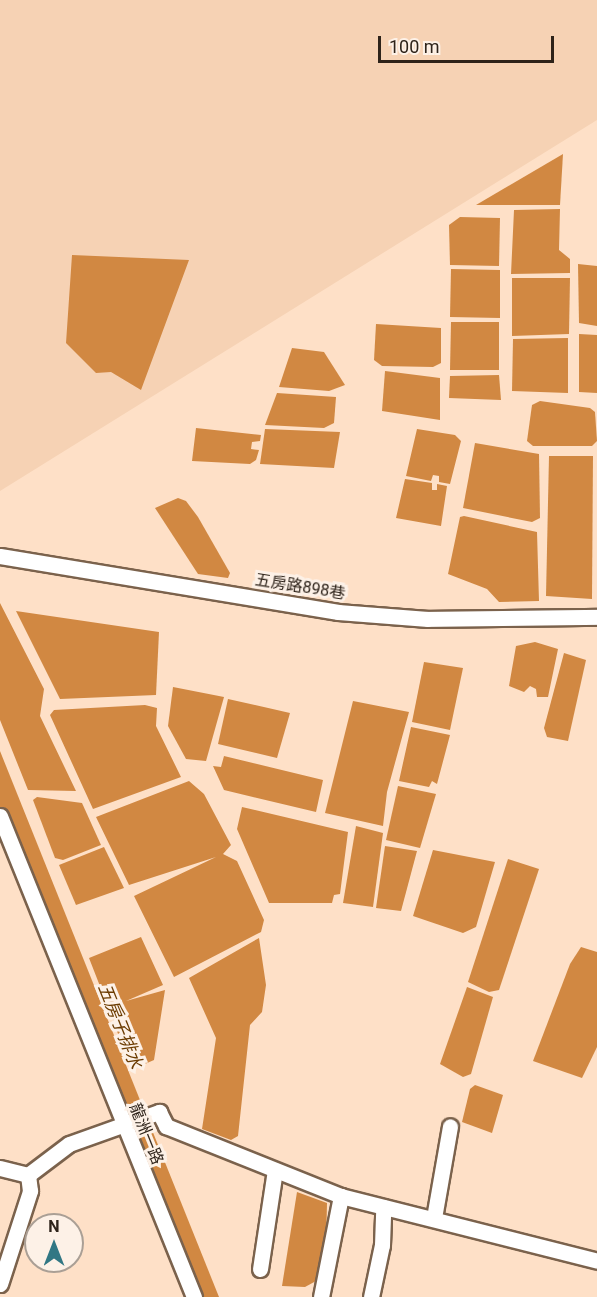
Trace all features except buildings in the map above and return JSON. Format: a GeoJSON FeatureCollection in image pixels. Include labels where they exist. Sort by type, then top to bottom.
{"type":"FeatureCollection","features":[{"type":"Feature","properties":{"kind":"street","name":"五房路898巷"},"geometry":{"type":"LineString","coordinates":[[0,556],[338,612],[428,618],[597,617]]}},
{"type":"Feature","properties":{"kind":"street","name":"龍洲一路"},"geometry":{"type":"LineString","coordinates":[[0,816],[122,1124],[194,1297]]}},
{"type":"Feature","properties":{"kind":"street"},"geometry":{"type":"LineString","coordinates":[[28,1175],[69,1144],[159,1112],[166,1126],[341,1196],[597,1261]]}},
{"type":"Feature","properties":{"kind":"street"},"geometry":{"type":"LineString","coordinates":[[434,1218],[450,1126]]}},
{"type":"Feature","properties":{"kind":"street"},"geometry":{"type":"LineString","coordinates":[[0,1168],[28,1175]]}},
{"type":"Feature","properties":{"kind":"street"},"geometry":{"type":"LineString","coordinates":[[261,1269],[275,1170]]}},
{"type":"Feature","properties":{"kind":"street"},"geometry":{"type":"LineString","coordinates":[[0,1284],[30,1191],[28,1175]]}},
{"type":"Feature","properties":{"kind":"street"},"geometry":{"type":"LineString","coordinates":[[321,1297],[341,1196]]}},
{"type":"Feature","properties":{"kind":"street"},"geometry":{"type":"LineString","coordinates":[[371,1297],[382,1245],[383,1207]]}},
{"type":"Feature","properties":{"kind":"shaded area"},"geometry":{"type":"Polygon","coordinates":[[[0,0],[597,0],[597,120],[0,491],[0,0]]]}},
{"type":"Feature","properties":{"kind":"water"},"geometry":{"type":"Polygon","coordinates":[[[563,154],[560,205],[476,205],[563,154]]]}},
{"type":"Feature","properties":{"kind":"water"},"geometry":{"type":"Polygon","coordinates":[[[560,209],[559,250],[570,259],[570,273],[511,274],[514,210],[560,209]]]}},
{"type":"Feature","properties":{"kind":"water"},"geometry":{"type":"Polygon","coordinates":[[[460,217],[500,218],[499,266],[450,265],[449,225],[460,217]]]}},
{"type":"Feature","properties":{"kind":"water"},"geometry":{"type":"Polygon","coordinates":[[[72,255],[189,260],[141,390],[111,372],[96,373],[66,343],[72,255]]]}},
{"type":"Feature","properties":{"kind":"water"},"geometry":{"type":"Polygon","coordinates":[[[578,264],[597,266],[597,326],[579,323],[578,264]]]}},
{"type":"Feature","properties":{"kind":"water"},"geometry":{"type":"Polygon","coordinates":[[[451,269],[500,270],[500,318],[450,317],[451,269]]]}},
{"type":"Feature","properties":{"kind":"water"},"geometry":{"type":"Polygon","coordinates":[[[512,278],[570,278],[569,334],[512,336],[512,278]]]}},
{"type":"Feature","properties":{"kind":"water"},"geometry":{"type":"Polygon","coordinates":[[[451,322],[499,322],[499,370],[450,370],[451,322]]]}},
{"type":"Feature","properties":{"kind":"water"},"geometry":{"type":"Polygon","coordinates":[[[376,324],[441,328],[441,363],[433,367],[382,366],[374,360],[376,324]]]}},
{"type":"Feature","properties":{"kind":"water"},"geometry":{"type":"Polygon","coordinates":[[[579,334],[597,335],[597,393],[579,392],[579,334]]]}},
{"type":"Feature","properties":{"kind":"water"},"geometry":{"type":"Polygon","coordinates":[[[568,338],[568,393],[512,391],[513,339],[568,338]]]}},
{"type":"Feature","properties":{"kind":"water"},"geometry":{"type":"Polygon","coordinates":[[[292,348],[324,352],[345,385],[329,391],[279,387],[292,348]]]}},
{"type":"Feature","properties":{"kind":"water"},"geometry":{"type":"Polygon","coordinates":[[[385,371],[440,378],[440,420],[382,411],[385,371]]]}},
{"type":"Feature","properties":{"kind":"water"},"geometry":{"type":"Polygon","coordinates":[[[499,375],[501,400],[449,398],[450,376],[499,375]]]}},
{"type":"Feature","properties":{"kind":"water"},"geometry":{"type":"Polygon","coordinates":[[[277,393],[336,397],[334,423],[324,428],[265,425],[277,393]]]}},
{"type":"Feature","properties":{"kind":"water"},"geometry":{"type":"Polygon","coordinates":[[[540,401],[590,408],[595,412],[597,441],[592,446],[533,446],[527,441],[532,405],[540,401]]]}},
{"type":"Feature","properties":{"kind":"water"},"geometry":{"type":"Polygon","coordinates":[[[196,428],[261,435],[260,441],[252,442],[251,449],[259,450],[256,460],[250,464],[192,461],[196,428]]]}},
{"type":"Feature","properties":{"kind":"water"},"geometry":{"type":"Polygon","coordinates":[[[265,429],[340,432],[334,468],[260,464],[265,429]]]}},
{"type":"Feature","properties":{"kind":"water"},"geometry":{"type":"Polygon","coordinates":[[[417,429],[455,435],[461,441],[450,484],[439,482],[439,476],[433,475],[431,481],[406,476],[417,429]]]}},
{"type":"Feature","properties":{"kind":"water"},"geometry":{"type":"Polygon","coordinates":[[[475,443],[539,454],[540,518],[532,522],[463,508],[475,443]]]}},
{"type":"Feature","properties":{"kind":"water"},"geometry":{"type":"Polygon","coordinates":[[[549,456],[593,456],[592,599],[546,596],[549,456]]]}},
{"type":"Feature","properties":{"kind":"water"},"geometry":{"type":"Polygon","coordinates":[[[405,479],[432,483],[432,490],[437,490],[437,484],[447,486],[441,526],[396,518],[405,479]]]}},
{"type":"Feature","properties":{"kind":"water"},"geometry":{"type":"Polygon","coordinates":[[[178,498],[186,501],[198,517],[230,573],[228,578],[198,574],[155,508],[178,498]]]}},
{"type":"Feature","properties":{"kind":"water"},"geometry":{"type":"Polygon","coordinates":[[[460,517],[537,532],[539,601],[499,602],[487,589],[448,574],[460,517]]]}},
{"type":"Feature","properties":{"kind":"water"},"geometry":{"type":"Polygon","coordinates":[[[0,603],[44,689],[40,716],[76,791],[28,790],[0,720],[0,603]]]}},
{"type":"Feature","properties":{"kind":"water"},"geometry":{"type":"Polygon","coordinates":[[[16,611],[159,632],[156,695],[60,699],[16,611]]]}},
{"type":"Feature","properties":{"kind":"water"},"geometry":{"type":"Polygon","coordinates":[[[535,642],[558,649],[548,697],[537,697],[536,689],[530,686],[524,692],[509,686],[516,646],[535,642]]]}},
{"type":"Feature","properties":{"kind":"water"},"geometry":{"type":"Polygon","coordinates":[[[564,653],[586,660],[568,741],[547,737],[544,728],[564,653]]]}},
{"type":"Feature","properties":{"kind":"water"},"geometry":{"type":"Polygon","coordinates":[[[424,662],[463,668],[450,730],[412,722],[424,662]]]}},
{"type":"Feature","properties":{"kind":"water"},"geometry":{"type":"Polygon","coordinates":[[[173,687],[224,697],[206,761],[186,759],[168,726],[173,687]]]}},
{"type":"Feature","properties":{"kind":"water"},"geometry":{"type":"Polygon","coordinates":[[[228,699],[290,713],[277,758],[218,744],[228,699]]]}},
{"type":"Feature","properties":{"kind":"water"},"geometry":{"type":"Polygon","coordinates":[[[353,701],[409,712],[387,792],[383,826],[325,813],[353,701]]]}},
{"type":"Feature","properties":{"kind":"water"},"geometry":{"type":"Polygon","coordinates":[[[145,705],[157,708],[156,726],[181,777],[93,809],[50,715],[54,710],[145,705]]]}},
{"type":"Feature","properties":{"kind":"water"},"geometry":{"type":"Polygon","coordinates":[[[411,727],[450,735],[437,784],[432,781],[429,787],[399,781],[411,727]]]}},
{"type":"Feature","properties":{"kind":"water"},"geometry":{"type":"Polygon","coordinates":[[[0,751],[219,1297],[197,1297],[0,808],[0,751]]]}},
{"type":"Feature","properties":{"kind":"water"},"geometry":{"type":"Polygon","coordinates":[[[224,756],[323,780],[316,812],[224,790],[213,766],[221,767],[224,756]]]}},
{"type":"Feature","properties":{"kind":"water"},"geometry":{"type":"Polygon","coordinates":[[[189,781],[204,794],[231,845],[223,854],[237,861],[264,920],[261,932],[174,977],[134,896],[216,857],[129,885],[96,817],[189,781]]]}},
{"type":"Feature","properties":{"kind":"water"},"geometry":{"type":"Polygon","coordinates":[[[398,786],[436,794],[420,848],[386,840],[398,786]]]}},
{"type":"Feature","properties":{"kind":"water"},"geometry":{"type":"Polygon","coordinates":[[[37,797],[82,803],[101,845],[63,860],[55,858],[33,800],[37,797]]]}},
{"type":"Feature","properties":{"kind":"water"},"geometry":{"type":"Polygon","coordinates":[[[242,807],[348,832],[340,894],[334,895],[332,903],[269,903],[237,829],[242,807]]]}},
{"type":"Feature","properties":{"kind":"water"},"geometry":{"type":"Polygon","coordinates":[[[356,826],[383,833],[373,907],[343,903],[356,826]]]}},
{"type":"Feature","properties":{"kind":"water"},"geometry":{"type":"Polygon","coordinates":[[[385,846],[417,851],[401,911],[376,908],[385,846]]]}},
{"type":"Feature","properties":{"kind":"water"},"geometry":{"type":"Polygon","coordinates":[[[104,847],[124,888],[76,905],[59,865],[104,847]]]}},
{"type":"Feature","properties":{"kind":"water"},"geometry":{"type":"Polygon","coordinates":[[[433,850],[495,862],[476,927],[463,933],[413,916],[433,850]]]}},
{"type":"Feature","properties":{"kind":"water"},"geometry":{"type":"Polygon","coordinates":[[[508,859],[539,869],[499,990],[489,992],[468,982],[508,859]]]}},
{"type":"Feature","properties":{"kind":"water","name":"五房子排水"},"geometry":{"type":"Polygon","coordinates":[[[141,937],[163,985],[126,1001],[165,990],[154,1060],[138,1067],[121,1042],[110,1012],[118,1005],[105,999],[89,958],[141,937]]]}},
{"type":"Feature","properties":{"kind":"water"},"geometry":{"type":"Polygon","coordinates":[[[259,938],[266,985],[262,1012],[250,1025],[238,1136],[231,1140],[202,1129],[216,1038],[189,978],[259,938]]]}},
{"type":"Feature","properties":{"kind":"water"},"geometry":{"type":"Polygon","coordinates":[[[581,947],[597,952],[597,1047],[582,1078],[533,1061],[570,964],[581,947]]]}},
{"type":"Feature","properties":{"kind":"water"},"geometry":{"type":"Polygon","coordinates":[[[467,987],[493,997],[471,1074],[463,1077],[440,1064],[467,987]]]}},
{"type":"Feature","properties":{"kind":"water"},"geometry":{"type":"Polygon","coordinates":[[[475,1085],[503,1095],[492,1133],[462,1122],[470,1089],[475,1085]]]}},
{"type":"Feature","properties":{"kind":"water"},"geometry":{"type":"Polygon","coordinates":[[[297,1192],[327,1203],[326,1246],[316,1281],[305,1287],[282,1286],[297,1192]]]}}]}
